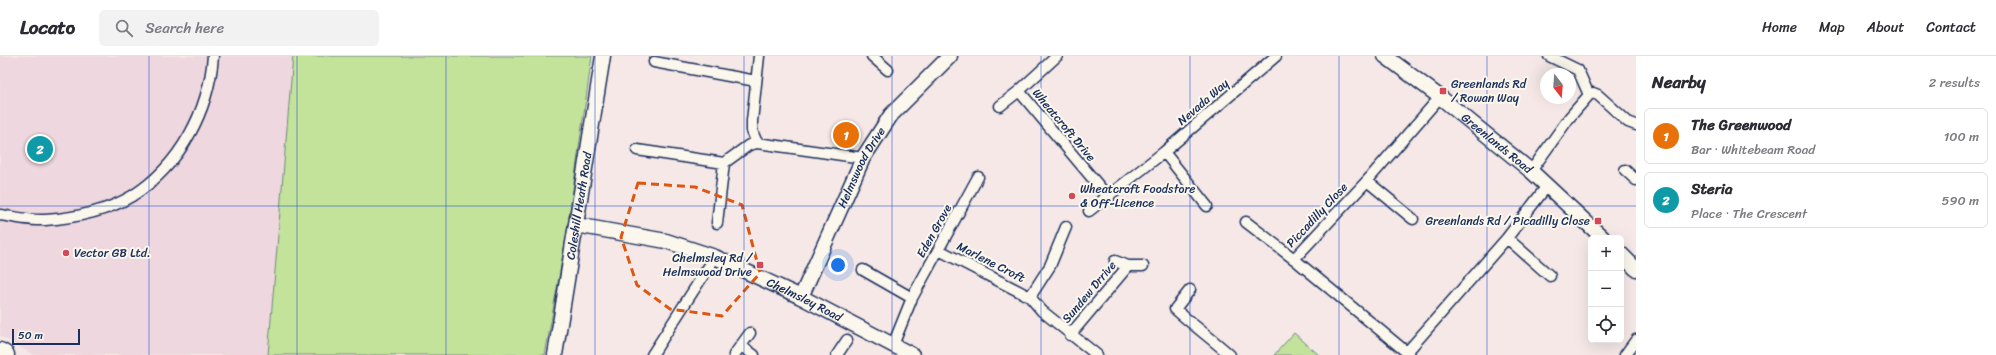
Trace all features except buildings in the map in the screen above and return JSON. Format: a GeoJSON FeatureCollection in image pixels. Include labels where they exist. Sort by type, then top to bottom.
{"type":"FeatureCollection","features":[{"type":"Feature","properties":{"kind":"highway"},"geometry":{"type":"LineString","coordinates":[[0,352],[5,355]]}},
{"type":"Feature","properties":{"kind":"street"},"geometry":{"type":"LineString","coordinates":[[0,215],[44,220],[66,218],[99,210],[133,196],[176,157],[194,128],[212,72],[213,56]]}},
{"type":"Feature","properties":{"kind":"street","name":"Coleshill Heath Road"},"geometry":{"type":"LineString","coordinates":[[556,355],[603,56]]}},
{"type":"Feature","properties":{"kind":"street"},"geometry":{"type":"LineString","coordinates":[[757,142],[752,131],[759,56]]}},
{"type":"Feature","properties":{"kind":"street"},"geometry":{"type":"LineString","coordinates":[[872,56],[888,70]]}},
{"type":"Feature","properties":{"kind":"street","name":"Helmswood Drive"},"geometry":{"type":"LineString","coordinates":[[801,297],[864,158],[891,115],[950,56]]}},
{"type":"Feature","properties":{"kind":"street","name":"Wheatcroft Drive"},"geometry":{"type":"LineString","coordinates":[[1057,56],[1019,91],[1109,198]]}},
{"type":"Feature","properties":{"kind":"street","name":"Nevada Way"},"geometry":{"type":"LineString","coordinates":[[1089,211],[1109,198],[1276,56]]}},
{"type":"Feature","properties":{"kind":"street","name":"Greenlands Road"},"geometry":{"type":"LineString","coordinates":[[1385,56],[1399,60],[1440,97],[1531,171],[1600,235]]}},
{"type":"Feature","properties":{"kind":"street"},"geometry":{"type":"LineString","coordinates":[[1549,56],[1578,70],[1589,95]]}},
{"type":"Feature","properties":{"kind":"street"},"geometry":{"type":"LineString","coordinates":[[654,62],[756,81]]}},
{"type":"Feature","properties":{"kind":"street"},"geometry":{"type":"LineString","coordinates":[[1000,106],[1019,91]]}},
{"type":"Feature","properties":{"kind":"street"},"geometry":{"type":"LineString","coordinates":[[1531,171],[1569,118],[1589,95],[1593,93],[1598,95],[1628,122],[1636,125]]}},
{"type":"Feature","properties":{"kind":"street","name":"Piccadilly Close"},"geometry":{"type":"LineString","coordinates":[[1440,97],[1367,181],[1294,259],[1408,354],[1507,238],[1547,186]]}},
{"type":"Feature","properties":{"kind":"street"},"geometry":{"type":"LineString","coordinates":[[637,150],[724,163],[749,145],[757,142],[864,158]]}},
{"type":"Feature","properties":{"kind":"street"},"geometry":{"type":"LineString","coordinates":[[1164,152],[1207,206]]}},
{"type":"Feature","properties":{"kind":"street"},"geometry":{"type":"LineString","coordinates":[[717,223],[724,163]]}},
{"type":"Feature","properties":{"kind":"street"},"geometry":{"type":"LineString","coordinates":[[1625,170],[1636,180]]}},
{"type":"Feature","properties":{"kind":"street","name":"Eden Grove"},"geometry":{"type":"LineString","coordinates":[[893,345],[912,298],[978,177]]}},
{"type":"Feature","properties":{"kind":"street"},"geometry":{"type":"LineString","coordinates":[[1367,181],[1413,219]]}},
{"type":"Feature","properties":{"kind":"street"},"geometry":{"type":"LineString","coordinates":[[1246,222],[1294,259]]}},
{"type":"Feature","properties":{"kind":"street","name":"Chelmsley Road"},"geometry":{"type":"LineString","coordinates":[[576,225],[666,241],[715,257],[801,297],[912,355]]}},
{"type":"Feature","properties":{"kind":"street","name":"Marlene Croft"},"geometry":{"type":"LineString","coordinates":[[1030,297],[1050,266],[1066,228]]}},
{"type":"Feature","properties":{"kind":"street"},"geometry":{"type":"LineString","coordinates":[[1507,238],[1550,276]]}},
{"type":"Feature","properties":{"kind":"street","name":"Marlene Croft"},"geometry":{"type":"LineString","coordinates":[[939,250],[1030,297],[1042,311],[1070,335],[1097,355]]}},
{"type":"Feature","properties":{"kind":"street"},"geometry":{"type":"LineString","coordinates":[[652,355],[715,257]]}},
{"type":"Feature","properties":{"kind":"street","name":"Sundew Drrive"},"geometry":{"type":"LineString","coordinates":[[1115,261],[1128,266],[1143,266]]}},
{"type":"Feature","properties":{"kind":"street","name":"Sundew Drrive"},"geometry":{"type":"LineString","coordinates":[[1070,335],[1128,266]]}},
{"type":"Feature","properties":{"kind":"street"},"geometry":{"type":"LineString","coordinates":[[863,270],[912,298]]}},
{"type":"Feature","properties":{"kind":"street"},"geometry":{"type":"LineString","coordinates":[[1190,290],[1172,313],[1214,341],[1230,355]]}},
{"type":"Feature","properties":{"kind":"street"},"geometry":{"type":"LineString","coordinates":[[734,355],[750,333]]}},
{"type":"Feature","properties":{"kind":"street"},"geometry":{"type":"LineString","coordinates":[[837,355],[847,340]]}},
{"type":"Feature","properties":{"kind":"street"},"geometry":{"type":"LineString","coordinates":[[1626,355],[1636,340]]}},
{"type":"Feature","properties":{"kind":"street"},"geometry":{"type":"LineString","coordinates":[[741,346],[754,355]]}},
{"type":"Feature","properties":{"kind":"highlighted area"},"geometry":{"type":"Polygon","coordinates":[[[638,183],[695,187],[742,205],[760,273],[722,316],[670,309],[637,285],[621,237],[638,183]]]}},
{"type":"Feature","properties":{"kind":"shaded area"},"geometry":{"type":"Polygon","coordinates":[[[0,56],[293,56],[268,355],[34,355],[0,336],[0,56]]]}},
{"type":"Feature","properties":{"kind":"green space"},"geometry":{"type":"Polygon","coordinates":[[[293,56],[592,56],[567,232],[545,355],[268,355],[293,56]]]}},
{"type":"Feature","properties":{"kind":"green space"},"geometry":{"type":"Polygon","coordinates":[[[1294,333],[1319,355],[1274,355],[1294,333]]]}},
{"type":"Feature","properties":{"kind":"place","name":"Greenlands Rd / Rowan Way"},"geometry":{"type":"Point","coordinates":[1443,91]}},
{"type":"Feature","properties":{"kind":"place","name":"The Greenwood"},"geometry":{"type":"Point","coordinates":[846,135]}},
{"type":"Feature","properties":{"kind":"place","name":"Steria"},"geometry":{"type":"Point","coordinates":[40,149]}},
{"type":"Feature","properties":{"kind":"place","name":"Wheatcroft Foodstore & Off-Licence"},"geometry":{"type":"Point","coordinates":[1072,196]}},
{"type":"Feature","properties":{"kind":"place","name":"Greenlands Rd / Picadilly Close"},"geometry":{"type":"Point","coordinates":[1598,221]}},
{"type":"Feature","properties":{"kind":"place","name":"Vector GB Ltd."},"geometry":{"type":"Point","coordinates":[66,253]}},
{"type":"Feature","properties":{"kind":"place","name":"Chelmsley Rd / Helmswood Drive"},"geometry":{"type":"Point","coordinates":[760,265]}}]}
